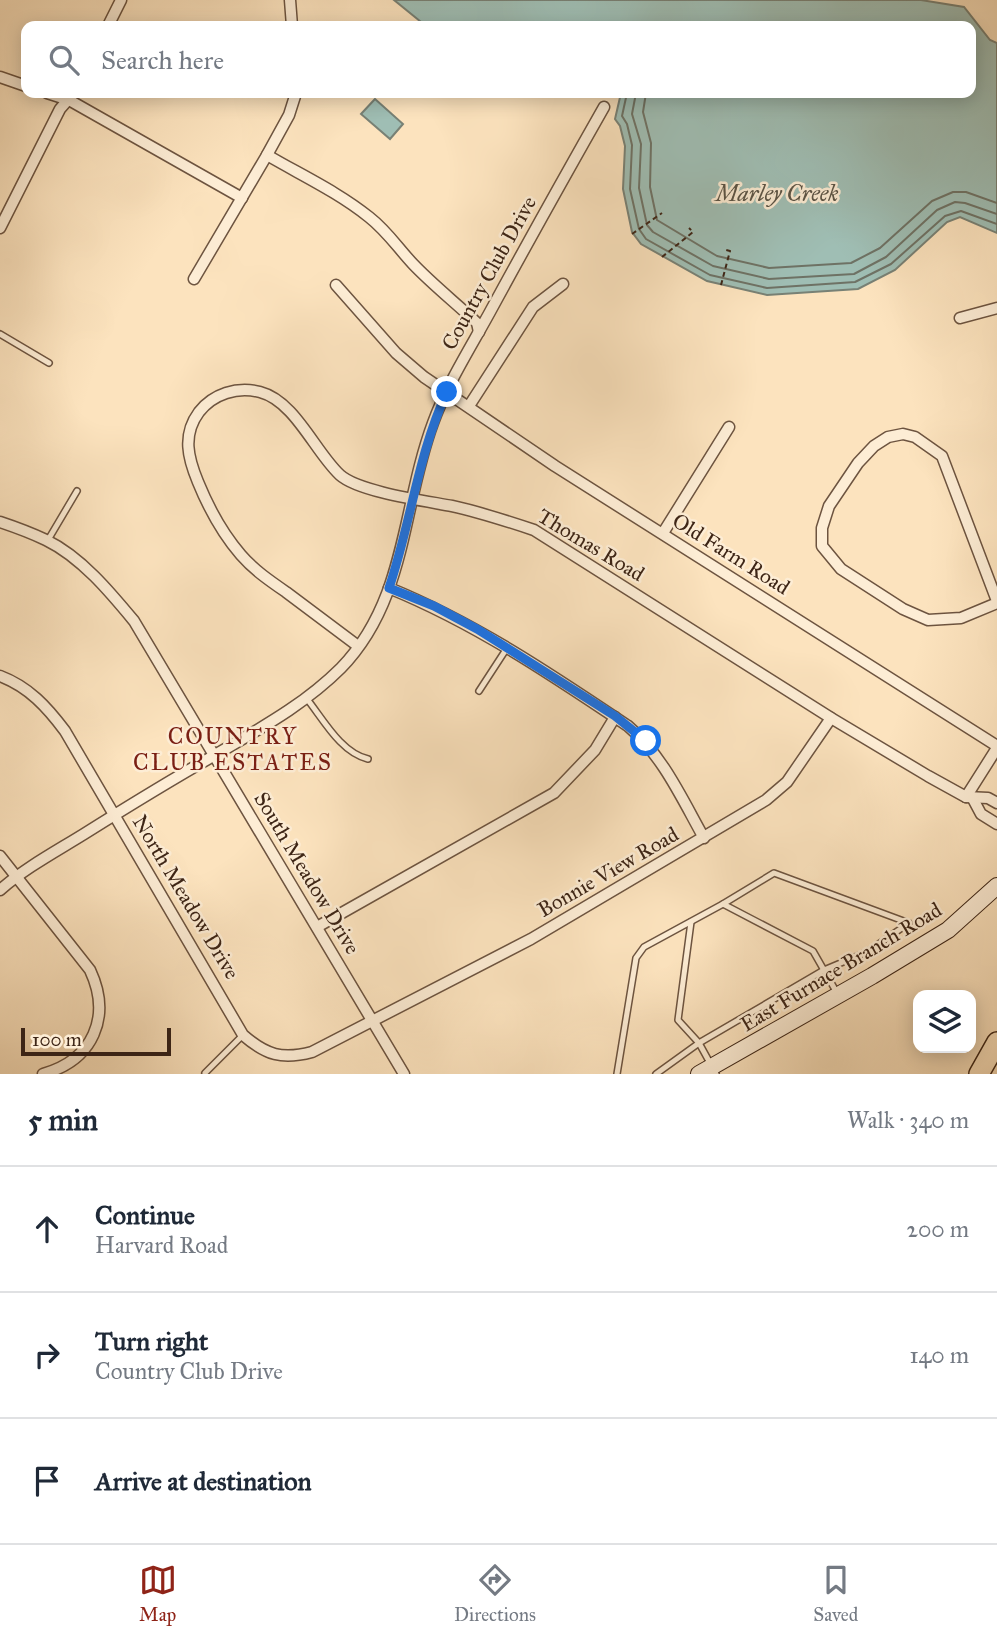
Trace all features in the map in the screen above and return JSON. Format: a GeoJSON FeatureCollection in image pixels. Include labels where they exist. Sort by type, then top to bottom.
{"type":"FeatureCollection","features":[{"type":"Feature","properties":{"kind":"highway"},"geometry":{"type":"LineString","coordinates":[[979,1074],[997,1042]]}},
{"type":"Feature","properties":{"kind":"main road","name":"East Furnace Branch Road"},"geometry":{"type":"LineString","coordinates":[[709,1072],[948,929],[997,886]]}},
{"type":"Feature","properties":{"kind":"street"},"geometry":{"type":"LineString","coordinates":[[110,21],[121,0]]}},
{"type":"Feature","properties":{"kind":"street"},"geometry":{"type":"LineString","coordinates":[[290,0],[292,21]]}},
{"type":"Feature","properties":{"kind":"street"},"geometry":{"type":"LineString","coordinates":[[0,77],[21,84]]}},
{"type":"Feature","properties":{"kind":"street"},"geometry":{"type":"LineString","coordinates":[[0,228],[60,109],[69,98]]}},
{"type":"Feature","properties":{"kind":"street"},"geometry":{"type":"LineString","coordinates":[[74,98],[242,198]]}},
{"type":"Feature","properties":{"kind":"street"},"geometry":{"type":"LineString","coordinates":[[194,279],[267,155],[289,115],[294,98]]}},
{"type":"Feature","properties":{"kind":"street","name":"Country Club Drive"},"geometry":{"type":"LineString","coordinates":[[0,890],[16,877],[115,815],[273,722],[341,668],[358,646],[374,622],[401,553],[432,424],[479,332],[604,107]]}},
{"type":"Feature","properties":{"kind":"street"},"geometry":{"type":"LineString","coordinates":[[267,155],[293,166],[369,213],[438,290],[477,323],[479,332]]}},
{"type":"Feature","properties":{"kind":"street"},"geometry":{"type":"LineString","coordinates":[[469,406],[533,307],[563,284]]}},
{"type":"Feature","properties":{"kind":"street","name":"Old Farm Road"},"geometry":{"type":"LineString","coordinates":[[336,285],[396,354],[424,377],[555,466],[997,747]]}},
{"type":"Feature","properties":{"kind":"street"},"geometry":{"type":"LineString","coordinates":[[960,318],[997,308]]}},
{"type":"Feature","properties":{"kind":"street","name":"Thomas Road"},"geometry":{"type":"LineString","coordinates":[[358,646],[259,572],[241,555],[212,515],[188,460],[188,434],[206,402],[225,392],[258,391],[271,396],[283,405],[341,476],[355,483],[499,518],[534,530],[831,718],[969,798],[981,814],[997,824]]}},
{"type":"Feature","properties":{"kind":"street"},"geometry":{"type":"LineString","coordinates":[[663,533],[729,427]]}},
{"type":"Feature","properties":{"kind":"street"},"geometry":{"type":"LineString","coordinates":[[903,434],[915,437],[942,456],[997,602],[961,618],[928,620],[903,609],[841,569],[822,546],[822,528],[829,506],[858,463],[874,446],[888,437],[903,434]]}},
{"type":"Feature","properties":{"kind":"street","name":"South Meadow Drive"},"geometry":{"type":"LineString","coordinates":[[0,522],[48,541],[72,557],[109,590],[134,621],[404,1074]]}},
{"type":"Feature","properties":{"kind":"street"},"geometry":{"type":"LineString","coordinates":[[389,588],[434,606],[477,629],[615,716],[646,741],[705,838]]}},
{"type":"Feature","properties":{"kind":"street","name":"North Meadow Drive"},"geometry":{"type":"LineString","coordinates":[[0,677],[12,681],[37,698],[65,731],[243,1035],[266,1052],[282,1057],[299,1056],[373,1022]]}},
{"type":"Feature","properties":{"kind":"street"},"geometry":{"type":"LineString","coordinates":[[317,927],[554,793],[595,750],[615,716]]}},
{"type":"Feature","properties":{"kind":"street","name":"Bonnie View Road"},"geometry":{"type":"LineString","coordinates":[[373,1022],[531,939],[766,800],[787,782],[831,718]]}},
{"type":"Feature","properties":{"kind":"street"},"geometry":{"type":"LineString","coordinates":[[969,798],[997,747]]}},
{"type":"Feature","properties":{"kind":"street","name":"Thomas Road"},"geometry":{"type":"LineString","coordinates":[[969,798],[988,797],[997,803]]}},
{"type":"Feature","properties":{"kind":"street"},"geometry":{"type":"LineString","coordinates":[[0,856],[90,970],[99,988],[100,1007],[96,1028],[86,1046],[75,1060],[43,1074]]}},
{"type":"Feature","properties":{"kind":"lane"},"geometry":{"type":"LineString","coordinates":[[0,334],[49,363]]}},
{"type":"Feature","properties":{"kind":"lane"},"geometry":{"type":"LineString","coordinates":[[48,541],[77,491]]}},
{"type":"Feature","properties":{"kind":"lane"},"geometry":{"type":"LineString","coordinates":[[479,691],[507,648]]}},
{"type":"Feature","properties":{"kind":"lane"},"geometry":{"type":"LineString","coordinates":[[306,698],[346,748],[357,757],[368,759]]}},
{"type":"Feature","properties":{"kind":"lane"},"geometry":{"type":"LineString","coordinates":[[617,1074],[636,958],[644,947],[774,873],[909,923],[867,952],[824,970],[699,1043],[656,1074]]}},
{"type":"Feature","properties":{"kind":"lane"},"geometry":{"type":"LineString","coordinates":[[723,904],[813,951],[838,995]]}},
{"type":"Feature","properties":{"kind":"lane"},"geometry":{"type":"LineString","coordinates":[[691,922],[678,1020],[699,1043],[709,1072]]}},
{"type":"Feature","properties":{"kind":"lane"},"geometry":{"type":"LineString","coordinates":[[205,1073],[243,1035]]}},
{"type":"Feature","properties":{"kind":"path"},"geometry":{"type":"LineString","coordinates":[[632,234],[662,213]]}},
{"type":"Feature","properties":{"kind":"path"},"geometry":{"type":"LineString","coordinates":[[662,257],[693,232],[689,228]]}},
{"type":"Feature","properties":{"kind":"path"},"geometry":{"type":"LineString","coordinates":[[721,285],[730,251],[726,250]]}},
{"type":"Feature","properties":{"kind":"water","name":"Marley Creek"},"geometry":{"type":"Polygon","coordinates":[[[394,0],[921,0],[964,7],[975,21],[420,21],[394,0]]]}},
{"type":"Feature","properties":{"kind":"water","name":"Marley Creek"},"geometry":{"type":"Polygon","coordinates":[[[976,22],[990,40],[997,43],[997,233],[960,217],[947,222],[895,270],[858,289],[767,295],[707,281],[641,244],[632,232],[623,189],[625,146],[620,126],[615,119],[620,98],[976,98],[976,22]]]}},
{"type":"Feature","properties":{"kind":"water"},"geometry":{"type":"Polygon","coordinates":[[[375,99],[403,124],[390,139],[361,114],[375,99]]]}},
{"type":"Feature","properties":{"kind":"district","name":"COUNTRY CLUB ESTATES"},"geometry":{"type":"Point","coordinates":[233,749]}},
{"type":"Feature","properties":{"kind":"route"},"geometry":{"type":"LineString","coordinates":[[447,392],[432,424],[401,553],[389,588],[434,606],[477,629],[615,716],[646,741]]}}]}
